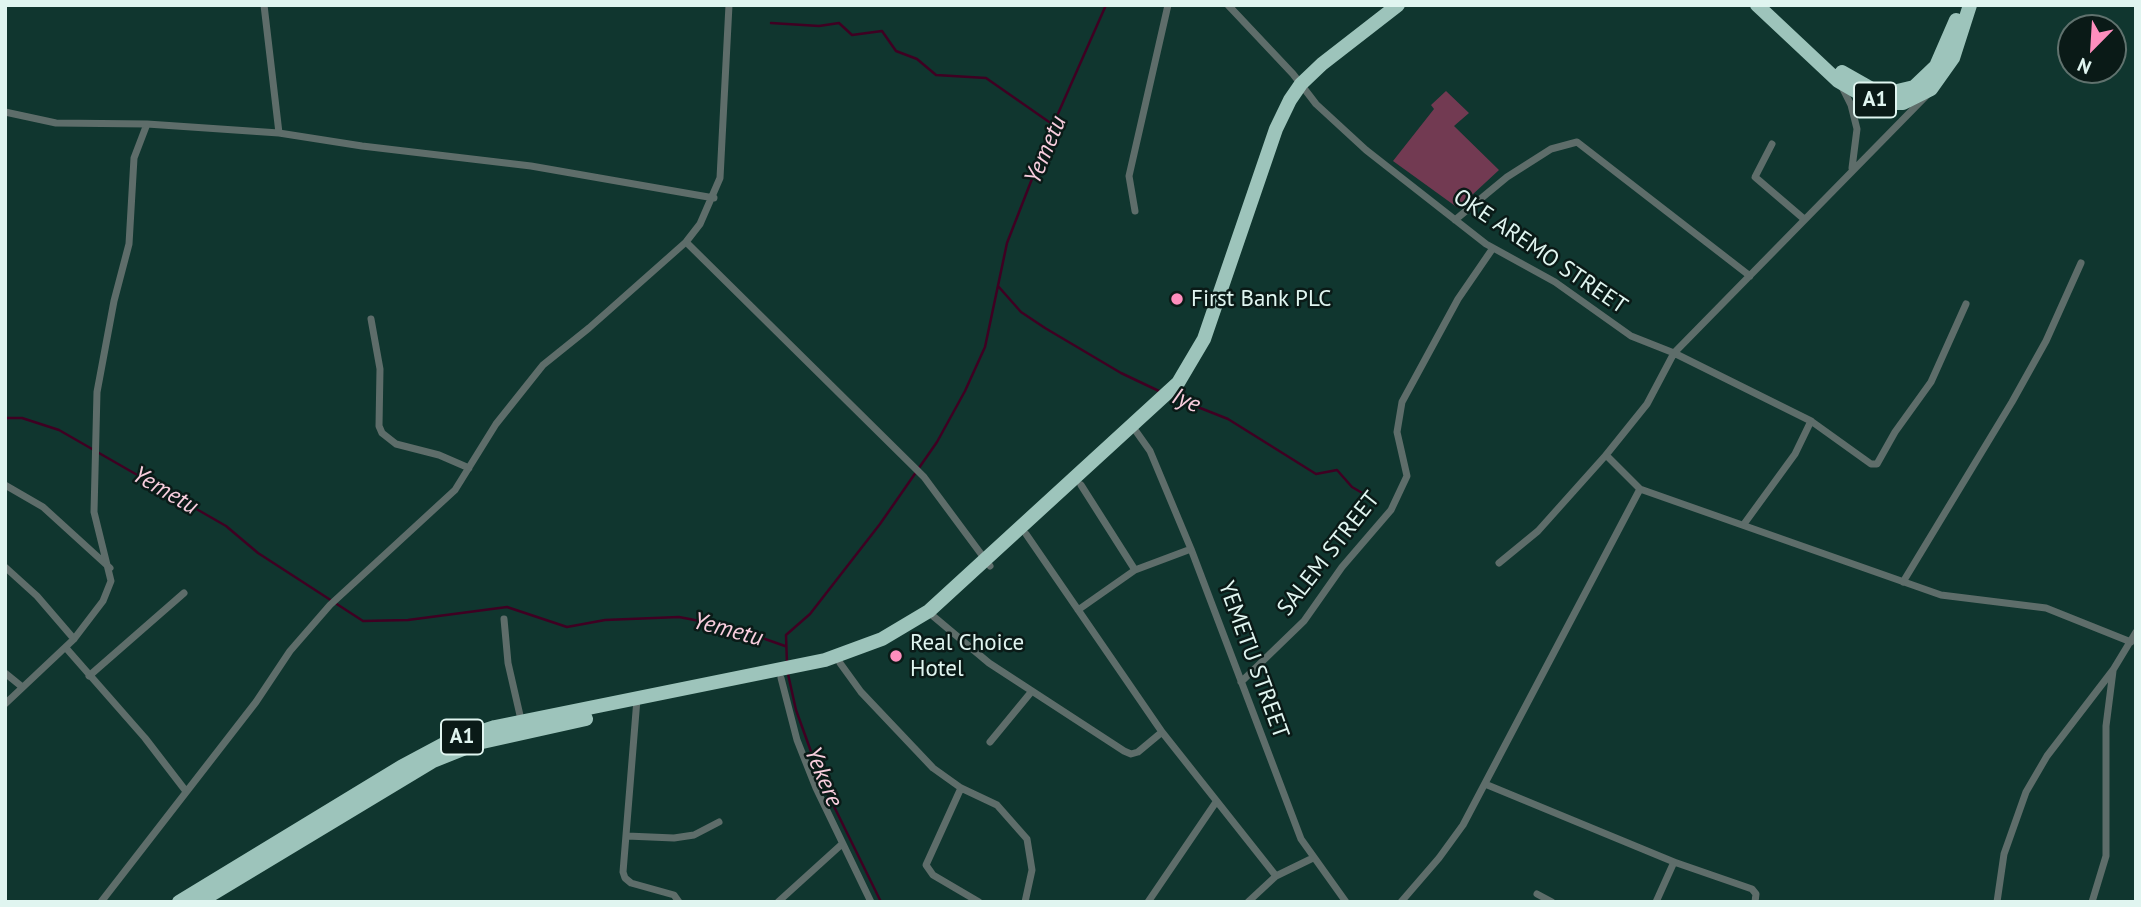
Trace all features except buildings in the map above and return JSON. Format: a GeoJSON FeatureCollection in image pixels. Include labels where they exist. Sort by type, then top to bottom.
{"type":"FeatureCollection","features":[{"type":"Feature","properties":{"kind":"highway","name":"A1"},"geometry":{"type":"LineString","coordinates":[[787,673],[852,652],[900,630],[929,611],[1026,534],[1081,485],[1136,430],[1178,383],[1196,356],[1276,129],[1322,64],[1398,5]]}},
{"type":"Feature","properties":{"kind":"highway","name":"A1"},"geometry":{"type":"LineString","coordinates":[[1303,88],[1412,5]]}},
{"type":"Feature","properties":{"kind":"highway","name":"A1"},"geometry":{"type":"LineString","coordinates":[[1757,5],[1839,81],[1871,100],[1887,103],[1910,101],[1931,89]]}},
{"type":"Feature","properties":{"kind":"highway","name":"A1"},"geometry":{"type":"LineString","coordinates":[[1768,5],[1841,71],[1864,85],[1889,93],[1914,87],[1926,78],[1945,49],[1960,5]]}},
{"type":"Feature","properties":{"kind":"highway"},"geometry":{"type":"LineString","coordinates":[[1931,89],[1952,58],[1969,5]]}},
{"type":"Feature","properties":{"kind":"highway","name":"A1"},"geometry":{"type":"LineString","coordinates":[[178,902],[424,754],[469,734],[522,727],[840,663],[906,635],[933,616],[1136,430]]}},
{"type":"Feature","properties":{"kind":"highway","name":"A1"},"geometry":{"type":"LineString","coordinates":[[199,902],[433,761],[522,727]]}},
{"type":"Feature","properties":{"kind":"street"},"geometry":{"type":"LineString","coordinates":[[264,5],[279,133]]}},
{"type":"Feature","properties":{"kind":"street"},"geometry":{"type":"LineString","coordinates":[[101,902],[185,790],[256,702],[290,651],[342,593],[443,503],[496,424],[543,365],[686,242],[701,224],[714,198],[723,155],[729,5]]}},
{"type":"Feature","properties":{"kind":"street"},"geometry":{"type":"LineString","coordinates":[[1135,211],[1129,176],[1168,5]]}},
{"type":"Feature","properties":{"kind":"street","name":"OKE AREMO STREET"},"geometry":{"type":"LineString","coordinates":[[1228,5],[1303,88],[1366,150],[1493,248],[1555,282],[1632,336],[1674,353],[1811,421],[1871,464],[1877,464],[1895,432],[1931,382],[1966,304]]}},
{"type":"Feature","properties":{"kind":"street"},"geometry":{"type":"LineString","coordinates":[[1839,81],[1855,117],[1856,143],[1852,168]]}},
{"type":"Feature","properties":{"kind":"street"},"geometry":{"type":"LineString","coordinates":[[1499,564],[1538,531],[1606,455],[1647,404],[1674,353],[1852,168],[1907,119],[1931,89]]}},
{"type":"Feature","properties":{"kind":"street"},"geometry":{"type":"LineString","coordinates":[[5,112],[56,123],[147,124],[279,133],[362,146],[531,166],[714,198]]}},
{"type":"Feature","properties":{"kind":"street"},"geometry":{"type":"LineString","coordinates":[[5,704],[21,686],[74,639],[103,601],[111,581],[94,512],[100,365],[129,244],[134,158],[147,124]]}},
{"type":"Feature","properties":{"kind":"street"},"geometry":{"type":"LineString","coordinates":[[1455,220],[1507,177],[1551,149],[1577,142],[1750,276]]}},
{"type":"Feature","properties":{"kind":"street"},"geometry":{"type":"LineString","coordinates":[[1772,144],[1755,177],[1804,219]]}},
{"type":"Feature","properties":{"kind":"street"},"geometry":{"type":"LineString","coordinates":[[686,242],[924,477],[988,563]]}},
{"type":"Feature","properties":{"kind":"street","name":"SALEM STREET"},"geometry":{"type":"LineString","coordinates":[[1241,682],[1312,611],[1342,567],[1391,510],[1407,476],[1397,432],[1402,402],[1458,299],[1493,248]]}},
{"type":"Feature","properties":{"kind":"street"},"geometry":{"type":"LineString","coordinates":[[1903,582],[2012,402],[2046,341],[2081,263]]}},
{"type":"Feature","properties":{"kind":"street"},"geometry":{"type":"LineString","coordinates":[[371,319],[380,369],[379,426],[382,433],[396,444],[439,455],[469,468]]}},
{"type":"Feature","properties":{"kind":"street"},"geometry":{"type":"LineString","coordinates":[[1744,524],[1795,454],[1811,421]]}},
{"type":"Feature","properties":{"kind":"street","name":"YEMETU STREET"},"geometry":{"type":"LineString","coordinates":[[1136,430],[1191,549],[1281,794],[1301,839],[1346,902]]}},
{"type":"Feature","properties":{"kind":"street"},"geometry":{"type":"LineString","coordinates":[[1606,455],[1640,489],[1941,595],[2046,608],[2131,642]]}},
{"type":"Feature","properties":{"kind":"street"},"geometry":{"type":"LineString","coordinates":[[5,485],[43,507],[110,569]]}},
{"type":"Feature","properties":{"kind":"street"},"geometry":{"type":"LineString","coordinates":[[1081,485],[1135,570]]}},
{"type":"Feature","properties":{"kind":"street"},"geometry":{"type":"LineString","coordinates":[[1401,902],[1451,843],[1485,784],[1544,666],[1640,489]]}},
{"type":"Feature","properties":{"kind":"street"},"geometry":{"type":"LineString","coordinates":[[1026,534],[1162,732],[1276,876]]}},
{"type":"Feature","properties":{"kind":"street"},"geometry":{"type":"LineString","coordinates":[[1079,610],[1135,570],[1191,549]]}},
{"type":"Feature","properties":{"kind":"street"},"geometry":{"type":"LineString","coordinates":[[5,567],[37,596],[74,639]]}},
{"type":"Feature","properties":{"kind":"street"},"geometry":{"type":"LineString","coordinates":[[89,676],[184,593]]}},
{"type":"Feature","properties":{"kind":"street"},"geometry":{"type":"LineString","coordinates":[[933,616],[989,663],[1131,754],[1162,732]]}},
{"type":"Feature","properties":{"kind":"street"},"geometry":{"type":"LineString","coordinates":[[503,619],[522,727]]}},
{"type":"Feature","properties":{"kind":"street"},"geometry":{"type":"LineString","coordinates":[[1997,902],[2004,854],[2026,792],[2066,730],[2113,670],[2136,632]]}},
{"type":"Feature","properties":{"kind":"street"},"geometry":{"type":"LineString","coordinates":[[66,648],[145,738],[185,790]]}},
{"type":"Feature","properties":{"kind":"street"},"geometry":{"type":"LineString","coordinates":[[840,663],[861,692],[933,768],[961,788],[997,805],[1027,839],[1032,870],[1025,902]]}},
{"type":"Feature","properties":{"kind":"street"},"geometry":{"type":"LineString","coordinates":[[2092,902],[2106,856],[2106,726],[2113,670]]}},
{"type":"Feature","properties":{"kind":"street"},"geometry":{"type":"LineString","coordinates":[[5,673],[21,686]]}},
{"type":"Feature","properties":{"kind":"street"},"geometry":{"type":"LineString","coordinates":[[787,673],[797,740],[842,844],[872,902]]}},
{"type":"Feature","properties":{"kind":"street"},"geometry":{"type":"LineString","coordinates":[[990,742],[1032,691]]}},
{"type":"Feature","properties":{"kind":"street"},"geometry":{"type":"LineString","coordinates":[[637,703],[625,878],[674,895],[679,901]]}},
{"type":"Feature","properties":{"kind":"street"},"geometry":{"type":"LineString","coordinates":[[1485,784],[1674,862],[1752,889],[1756,894],[1755,902]]}},
{"type":"Feature","properties":{"kind":"street"},"geometry":{"type":"LineString","coordinates":[[961,788],[926,865],[933,875],[979,902]]}},
{"type":"Feature","properties":{"kind":"street"},"geometry":{"type":"LineString","coordinates":[[1148,902],[1216,802]]}},
{"type":"Feature","properties":{"kind":"street"},"geometry":{"type":"LineString","coordinates":[[627,836],[674,838],[694,835],[719,821]]}},
{"type":"Feature","properties":{"kind":"street"},"geometry":{"type":"LineString","coordinates":[[778,902],[842,844]]}},
{"type":"Feature","properties":{"kind":"street"},"geometry":{"type":"LineString","coordinates":[[1248,902],[1276,876],[1313,858]]}},
{"type":"Feature","properties":{"kind":"street"},"geometry":{"type":"LineString","coordinates":[[1657,902],[1674,862]]}},
{"type":"Feature","properties":{"kind":"street"},"geometry":{"type":"LineString","coordinates":[[1537,894],[1552,902]]}},
{"type":"Feature","properties":{"kind":"shaded area"},"geometry":{"type":"Polygon","coordinates":[[[1446,91],[1469,113],[1454,126],[1499,170],[1458,208],[1393,161],[1434,109],[1431,105],[1446,91]]]}},
{"type":"Feature","properties":{"kind":"waterway","name":"Yemetu"},"geometry":{"type":"LineString","coordinates":[[787,664],[786,635],[810,614],[880,524],[937,442],[965,391],[985,347],[1007,243],[1053,125],[1106,5]]}},
{"type":"Feature","properties":{"kind":"waterway"},"geometry":{"type":"LineString","coordinates":[[771,23],[819,26],[839,23],[852,35],[882,31],[896,51],[917,59],[936,75],[986,78],[1052,124]]}},
{"type":"Feature","properties":{"kind":"waterway","name":"Iye"},"geometry":{"type":"LineString","coordinates":[[998,286],[1021,312],[1045,328],[1121,373],[1161,392]]}},
{"type":"Feature","properties":{"kind":"waterway","name":"Iye"},"geometry":{"type":"LineString","coordinates":[[1170,396],[1228,419],[1316,474],[1337,470],[1352,487],[1376,501]]}},
{"type":"Feature","properties":{"kind":"waterway","name":"Yemetu"},"geometry":{"type":"LineString","coordinates":[[5,418],[22,418],[59,430],[226,526],[258,553],[363,621],[408,620],[507,607],[567,627],[605,620],[679,617],[731,627],[785,646]]}},
{"type":"Feature","properties":{"kind":"waterway","name":"Yekere"},"geometry":{"type":"LineString","coordinates":[[788,674],[796,710],[822,782],[881,902]]}},
{"type":"Feature","properties":{"kind":"place","name":"First Bank PLC"},"geometry":{"type":"Point","coordinates":[1177,299]}},
{"type":"Feature","properties":{"kind":"place","name":"Real Choice Hotel"},"geometry":{"type":"Point","coordinates":[896,656]}}]}
